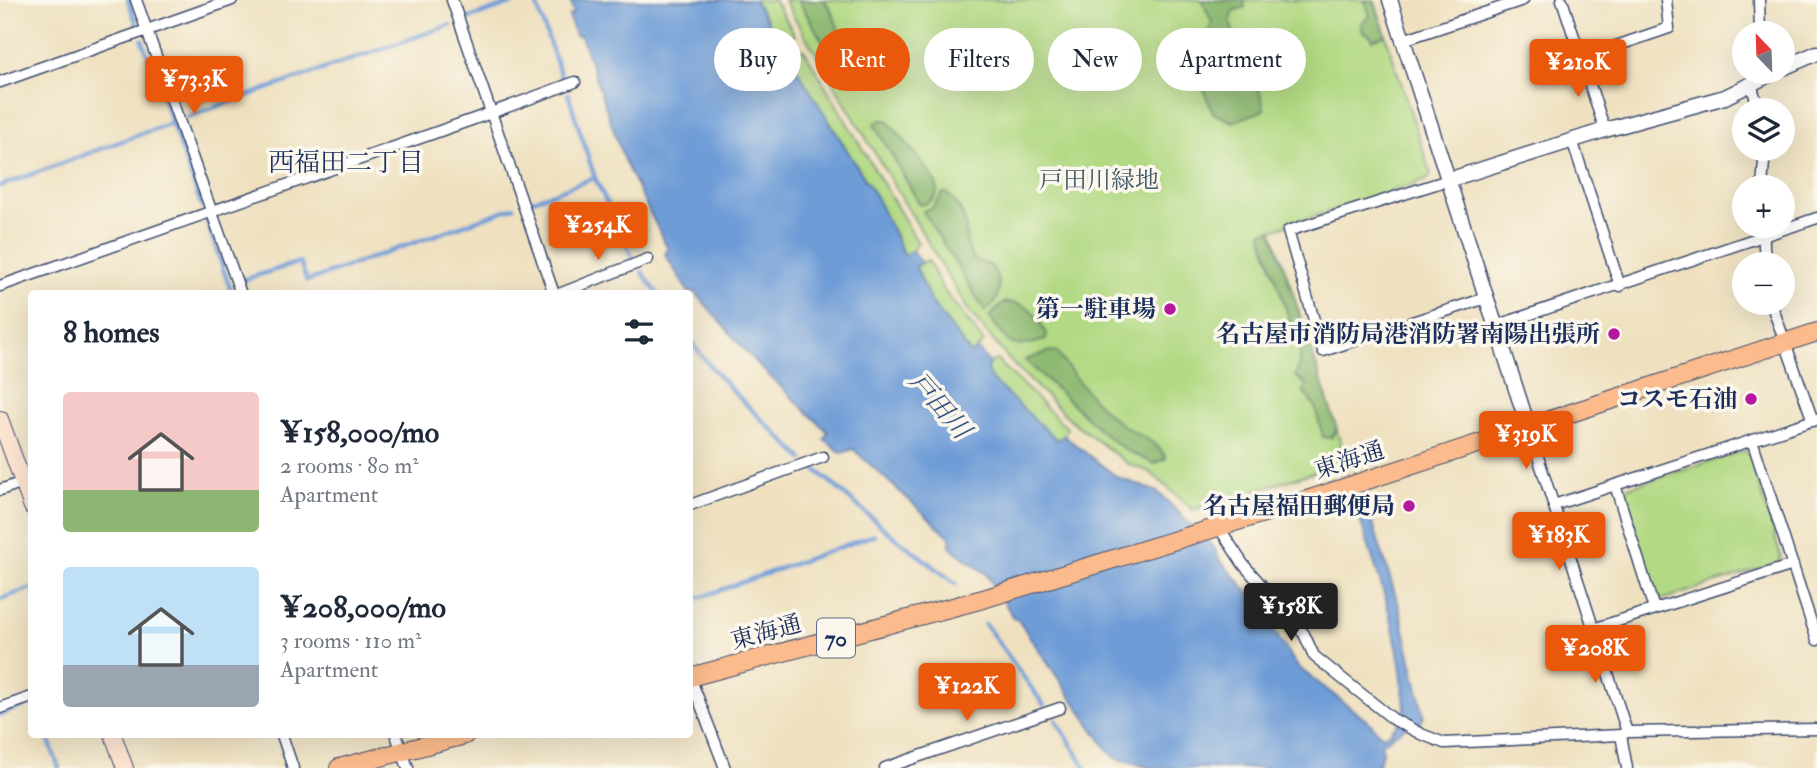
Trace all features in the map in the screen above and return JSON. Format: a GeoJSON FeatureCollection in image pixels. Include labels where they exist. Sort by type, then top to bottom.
{"type":"FeatureCollection","features":[{"type":"Feature","properties":{"kind":"main road","name":"東海通"},"geometry":{"type":"LineString","coordinates":[[693,676],[983,599],[1316,497],[1817,332]]}},
{"type":"Feature","properties":{"kind":"main road"},"geometry":{"type":"LineString","coordinates":[[0,419],[27,480]]}},
{"type":"Feature","properties":{"kind":"main road"},"geometry":{"type":"LineString","coordinates":[[114,738],[125,768]]}},
{"type":"Feature","properties":{"kind":"main road"},"geometry":{"type":"LineString","coordinates":[[339,768],[453,738]]}},
{"type":"Feature","properties":{"kind":"street"},"geometry":{"type":"LineString","coordinates":[[136,0],[240,290]]}},
{"type":"Feature","properties":{"kind":"street"},"geometry":{"type":"LineString","coordinates":[[0,82],[232,0]]}},
{"type":"Feature","properties":{"kind":"street"},"geometry":{"type":"LineString","coordinates":[[452,0],[556,290]]}},
{"type":"Feature","properties":{"kind":"street"},"geometry":{"type":"LineString","coordinates":[[1390,0],[1593,629],[1624,734],[1627,768]]}},
{"type":"Feature","properties":{"kind":"street"},"geometry":{"type":"LineString","coordinates":[[1403,40],[1523,0]]}},
{"type":"Feature","properties":{"kind":"street"},"geometry":{"type":"LineString","coordinates":[[1562,0],[1605,130]]}},
{"type":"Feature","properties":{"kind":"street"},"geometry":{"type":"LineString","coordinates":[[1581,58],[1669,28],[1667,0]]}},
{"type":"Feature","properties":{"kind":"street"},"geometry":{"type":"LineString","coordinates":[[1759,0],[1760,21]]}},
{"type":"Feature","properties":{"kind":"street"},"geometry":{"type":"LineString","coordinates":[[1796,62],[1817,53]]}},
{"type":"Feature","properties":{"kind":"street"},"geometry":{"type":"LineString","coordinates":[[0,286],[575,82]]}},
{"type":"Feature","properties":{"kind":"street"},"geometry":{"type":"LineString","coordinates":[[1486,298],[1323,351],[1288,231],[1572,140],[1725,97],[1751,84],[1755,98]]}},
{"type":"Feature","properties":{"kind":"street"},"geometry":{"type":"LineString","coordinates":[[1572,140],[1619,286]]}},
{"type":"Feature","properties":{"kind":"street"},"geometry":{"type":"LineString","coordinates":[[1795,223],[1817,218]]}},
{"type":"Feature","properties":{"kind":"street"},"geometry":{"type":"LineString","coordinates":[[1495,326],[1619,286],[1745,238]]}},
{"type":"Feature","properties":{"kind":"street"},"geometry":{"type":"LineString","coordinates":[[568,290],[648,260]]}},
{"type":"Feature","properties":{"kind":"street"},"geometry":{"type":"LineString","coordinates":[[1554,505],[1815,420],[1776,315]]}},
{"type":"Feature","properties":{"kind":"street"},"geometry":{"type":"LineString","coordinates":[[1752,440],[1814,620],[1817,640]]}},
{"type":"Feature","properties":{"kind":"street"},"geometry":{"type":"LineString","coordinates":[[693,504],[823,457]]}},
{"type":"Feature","properties":{"kind":"street"},"geometry":{"type":"LineString","coordinates":[[0,490],[27,480]]}},
{"type":"Feature","properties":{"kind":"street"},"geometry":{"type":"LineString","coordinates":[[1615,485],[1654,608]]}},
{"type":"Feature","properties":{"kind":"street"},"geometry":{"type":"LineString","coordinates":[[1218,526],[1243,565],[1304,634],[1314,656],[1398,722],[1444,743],[1624,734],[1817,729]]}},
{"type":"Feature","properties":{"kind":"street"},"geometry":{"type":"LineString","coordinates":[[1593,629],[1793,565]]}},
{"type":"Feature","properties":{"kind":"street"},"geometry":{"type":"LineString","coordinates":[[693,685],[725,768]]}},
{"type":"Feature","properties":{"kind":"street"},"geometry":{"type":"LineString","coordinates":[[0,708],[28,698]]}},
{"type":"Feature","properties":{"kind":"street"},"geometry":{"type":"LineString","coordinates":[[885,768],[1060,708]]}},
{"type":"Feature","properties":{"kind":"street"},"geometry":{"type":"LineString","coordinates":[[283,738],[293,768]]}},
{"type":"Feature","properties":{"kind":"green space"},"geometry":{"type":"Polygon","coordinates":[[[754,0],[774,0],[791,28],[772,28],[754,0]]]}},
{"type":"Feature","properties":{"kind":"green space","name":"戸田川緑地"},"geometry":{"type":"Polygon","coordinates":[[[784,0],[1374,0],[1431,175],[1427,180],[1272,230],[1347,462],[1193,510],[1150,472],[1127,463],[1073,422],[1012,363],[970,313],[838,91],[910,91],[910,28],[815,28],[815,52],[784,0]]]}},
{"type":"Feature","properties":{"kind":"green space"},"geometry":{"type":"Polygon","coordinates":[[[798,0],[824,0],[838,28],[815,28],[798,0]]]}},
{"type":"Feature","properties":{"kind":"green space"},"geometry":{"type":"Polygon","coordinates":[[[1202,0],[1244,0],[1245,7],[1233,11],[1232,28],[1210,28],[1212,22],[1202,0]]]}},
{"type":"Feature","properties":{"kind":"green space"},"geometry":{"type":"Polygon","coordinates":[[[1374,0],[1386,35],[1373,40],[1363,32],[1361,23],[1370,15],[1365,2],[1374,0]]]}},
{"type":"Feature","properties":{"kind":"green space"},"geometry":{"type":"Polygon","coordinates":[[[801,49],[804,50],[815,69],[815,91],[828,91],[918,243],[912,251],[904,255],[876,197],[801,76],[801,49]]]}},
{"type":"Feature","properties":{"kind":"green space"},"geometry":{"type":"Polygon","coordinates":[[[1204,91],[1260,91],[1264,109],[1262,111],[1233,122],[1213,113],[1204,91]]]}},
{"type":"Feature","properties":{"kind":"green space"},"geometry":{"type":"Polygon","coordinates":[[[887,120],[935,182],[936,194],[930,201],[920,205],[874,124],[887,120]]]}},
{"type":"Feature","properties":{"kind":"green space"},"geometry":{"type":"Polygon","coordinates":[[[943,193],[947,193],[962,214],[967,244],[974,260],[990,265],[997,277],[998,296],[985,311],[923,211],[933,207],[943,193]]]}},
{"type":"Feature","properties":{"kind":"green space"},"geometry":{"type":"Polygon","coordinates":[[[1272,230],[1337,429],[1331,438],[1323,437],[1315,407],[1303,391],[1306,384],[1295,376],[1300,364],[1300,352],[1262,236],[1262,232],[1272,230]]]}},
{"type":"Feature","properties":{"kind":"green space"},"geometry":{"type":"Polygon","coordinates":[[[928,260],[942,288],[984,342],[972,354],[932,303],[915,266],[928,260]]]}},
{"type":"Feature","properties":{"kind":"green space"},"geometry":{"type":"Polygon","coordinates":[[[1005,302],[1021,305],[1032,311],[1047,336],[1045,340],[1017,345],[1007,340],[989,317],[1005,302]]]}},
{"type":"Feature","properties":{"kind":"green space"},"geometry":{"type":"Polygon","coordinates":[[[1051,351],[1057,352],[1109,415],[1157,446],[1166,458],[1155,464],[1127,451],[1109,438],[1025,360],[1051,351]]]}},
{"type":"Feature","properties":{"kind":"green space"},"geometry":{"type":"Polygon","coordinates":[[[997,360],[1067,428],[1064,436],[1057,440],[990,379],[987,369],[989,363],[997,360]]]}},
{"type":"Feature","properties":{"kind":"green space"},"geometry":{"type":"Polygon","coordinates":[[[1744,451],[1750,454],[1781,557],[1778,563],[1661,600],[1656,596],[1623,495],[1625,488],[1744,451]]]}},
{"type":"Feature","properties":{"kind":"water","name":"戸田川"},"geometry":{"type":"Polygon","coordinates":[[[570,0],[754,0],[771,28],[714,28],[714,91],[801,91],[801,76],[876,197],[904,255],[912,251],[921,262],[916,267],[930,300],[971,354],[978,349],[989,363],[987,369],[991,379],[1057,440],[1064,436],[1117,477],[1158,492],[1216,550],[1219,559],[1246,589],[1298,667],[1370,723],[1378,733],[1386,735],[1401,720],[1405,703],[1391,619],[1355,505],[1366,502],[1398,603],[1424,716],[1419,726],[1412,723],[1381,744],[1383,750],[1377,768],[1151,768],[1116,758],[1014,618],[986,574],[950,547],[950,537],[853,449],[842,453],[824,439],[828,432],[755,362],[694,291],[687,290],[665,254],[668,249],[625,163],[581,36],[575,35],[569,16],[574,13],[570,0]]]}},
{"type":"Feature","properties":{"kind":"waterway"},"geometry":{"type":"LineString","coordinates":[[128,0],[138,28]]}},
{"type":"Feature","properties":{"kind":"waterway"},"geometry":{"type":"LineString","coordinates":[[467,19],[522,0]]}},
{"type":"Feature","properties":{"kind":"waterway"},"geometry":{"type":"LineString","coordinates":[[535,0],[562,79]]}},
{"type":"Feature","properties":{"kind":"waterway"},"geometry":{"type":"LineString","coordinates":[[187,117],[450,25]]}},
{"type":"Feature","properties":{"kind":"waterway"},"geometry":{"type":"LineString","coordinates":[[142,40],[202,207]]}},
{"type":"Feature","properties":{"kind":"waterway"},"geometry":{"type":"LineString","coordinates":[[568,94],[595,178],[634,260]]}},
{"type":"Feature","properties":{"kind":"waterway"},"geometry":{"type":"LineString","coordinates":[[0,186],[171,123]]}},
{"type":"Feature","properties":{"kind":"waterway"},"geometry":{"type":"LineString","coordinates":[[531,201],[591,179]]}},
{"type":"Feature","properties":{"kind":"waterway"},"geometry":{"type":"LineString","coordinates":[[243,280],[300,262],[307,281],[514,207]]}},
{"type":"Feature","properties":{"kind":"waterway"},"geometry":{"type":"LineString","coordinates":[[206,219],[231,290]]}},
{"type":"Feature","properties":{"kind":"waterway"},"geometry":{"type":"LineString","coordinates":[[642,272],[655,290]]}},
{"type":"Feature","properties":{"kind":"waterway"},"geometry":{"type":"LineString","coordinates":[[693,344],[729,387],[803,459]]}},
{"type":"Feature","properties":{"kind":"waterway"},"geometry":{"type":"LineString","coordinates":[[814,468],[887,531],[956,584]]}},
{"type":"Feature","properties":{"kind":"waterway"},"geometry":{"type":"LineString","coordinates":[[693,600],[874,535]]}},
{"type":"Feature","properties":{"kind":"waterway"},"geometry":{"type":"LineString","coordinates":[[0,599],[28,589]]}},
{"type":"Feature","properties":{"kind":"waterway"},"geometry":{"type":"LineString","coordinates":[[985,624],[1044,705]]}},
{"type":"Feature","properties":{"kind":"waterway"},"geometry":{"type":"LineString","coordinates":[[0,715],[24,706]]}},
{"type":"Feature","properties":{"kind":"waterway"},"geometry":{"type":"LineString","coordinates":[[1056,720],[1086,768]]}},
{"type":"Feature","properties":{"kind":"waterway"},"geometry":{"type":"LineString","coordinates":[[48,738],[59,768]]}},
{"type":"Feature","properties":{"kind":"place","name":"第一駐車場"},"geometry":{"type":"Point","coordinates":[1170,309]}},
{"type":"Feature","properties":{"kind":"place","name":"名古屋市消防局港消防署南陽出張所"},"geometry":{"type":"Point","coordinates":[1614,334]}},
{"type":"Feature","properties":{"kind":"place","name":"コスモ石油"},"geometry":{"type":"Point","coordinates":[1751,399]}},
{"type":"Feature","properties":{"kind":"place","name":"名古屋福田郵便局"},"geometry":{"type":"Point","coordinates":[1409,506]}},
{"type":"Feature","properties":{"kind":"district","name":"西福田二丁目"},"geometry":{"type":"Point","coordinates":[346,162]}}]}
